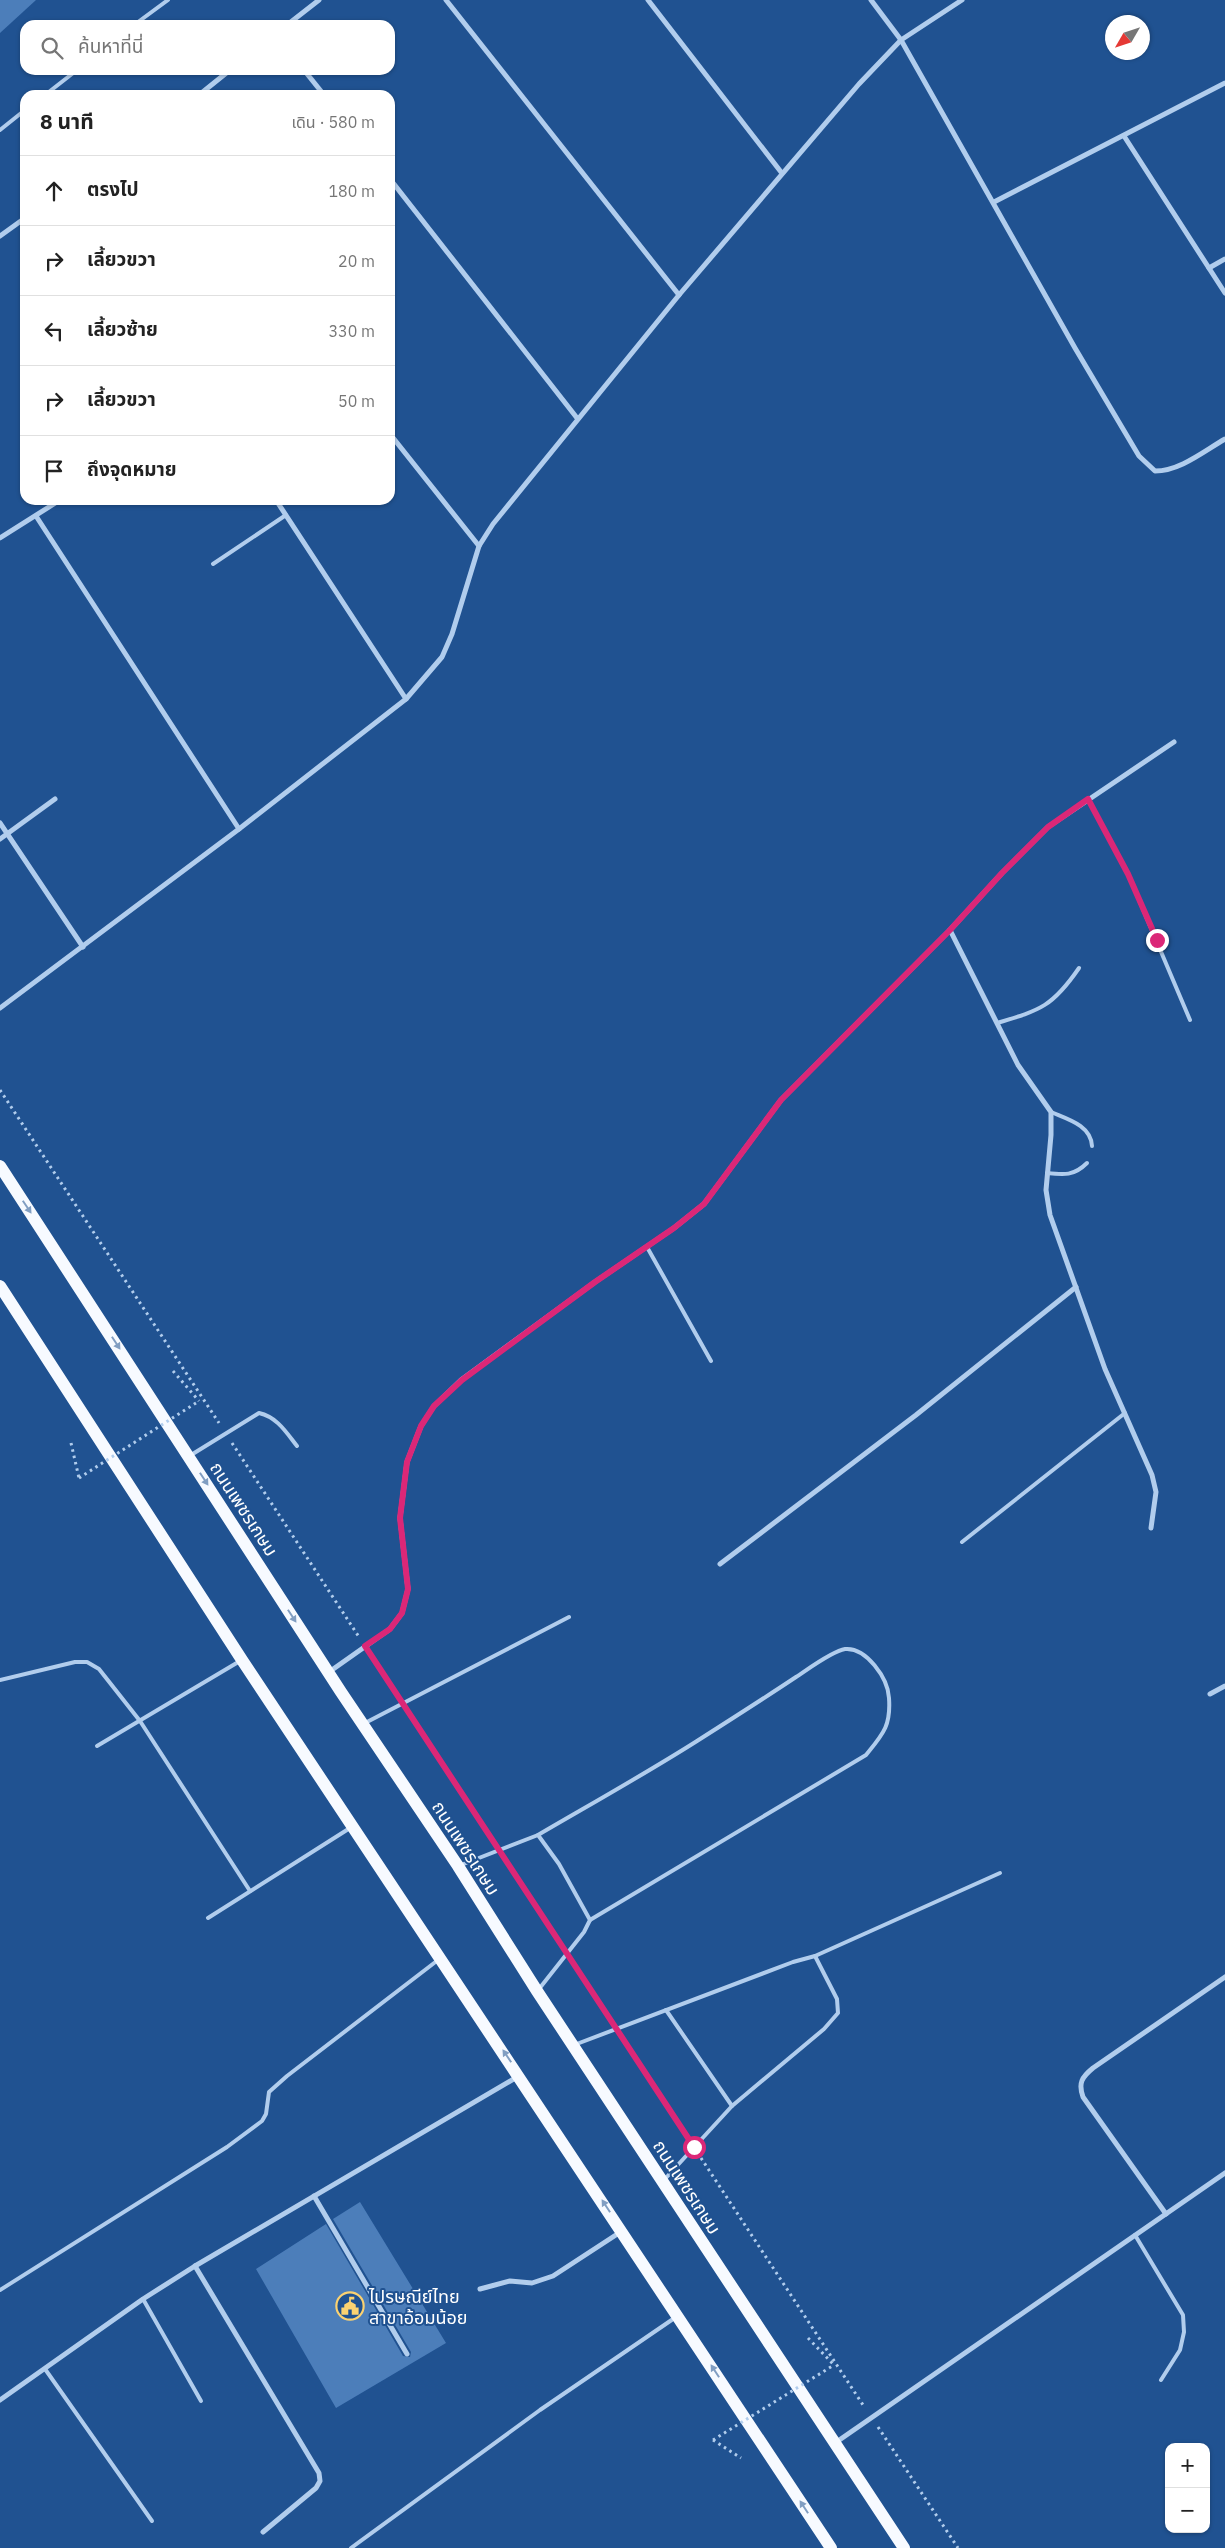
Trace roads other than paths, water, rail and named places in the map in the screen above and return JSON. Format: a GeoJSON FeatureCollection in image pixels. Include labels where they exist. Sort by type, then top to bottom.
{"type":"FeatureCollection","features":[{"type":"Feature","properties":{"kind":"main road","name":"ถนนเพชรเกษม"},"geometry":{"type":"LineString","coordinates":[[0,1166],[328,1672],[458,1866],[537,1991],[904,2548]]}},
{"type":"Feature","properties":{"kind":"main road"},"geometry":{"type":"LineString","coordinates":[[0,1286],[242,1660],[440,1959],[520,2076],[831,2548]]}},
{"type":"Feature","properties":{"kind":"street"},"geometry":{"type":"LineString","coordinates":[[293,20],[319,0]]}},
{"type":"Feature","properties":{"kind":"street"},"geometry":{"type":"LineString","coordinates":[[446,0],[679,295]]}},
{"type":"Feature","properties":{"kind":"street"},"geometry":{"type":"LineString","coordinates":[[648,0],[781,172]]}},
{"type":"Feature","properties":{"kind":"street"},"geometry":{"type":"LineString","coordinates":[[871,0],[901,40],[1075,348],[1139,456],[1155,471],[1176,467],[1225,439]]}},
{"type":"Feature","properties":{"kind":"street"},"geometry":{"type":"LineString","coordinates":[[0,1008],[239,829],[406,699],[442,657],[452,634],[479,546],[493,524],[781,172],[853,90],[901,40],[962,0]]}},
{"type":"Feature","properties":{"kind":"street"},"geometry":{"type":"LineString","coordinates":[[206,90],[224,75]]}},
{"type":"Feature","properties":{"kind":"street"},"geometry":{"type":"LineString","coordinates":[[308,75],[320,90]]}},
{"type":"Feature","properties":{"kind":"street"},"geometry":{"type":"LineString","coordinates":[[994,202],[1225,83]]}},
{"type":"Feature","properties":{"kind":"street"},"geometry":{"type":"LineString","coordinates":[[1124,136],[1225,293]]}},
{"type":"Feature","properties":{"kind":"street"},"geometry":{"type":"LineString","coordinates":[[395,185],[578,418]]}},
{"type":"Feature","properties":{"kind":"street"},"geometry":{"type":"LineString","coordinates":[[0,236],[20,222]]}},
{"type":"Feature","properties":{"kind":"street"},"geometry":{"type":"LineString","coordinates":[[1209,268],[1225,259]]}},
{"type":"Feature","properties":{"kind":"street"},"geometry":{"type":"LineString","coordinates":[[395,440],[479,546]]}},
{"type":"Feature","properties":{"kind":"street"},"geometry":{"type":"LineString","coordinates":[[0,538],[52,505]]}},
{"type":"Feature","properties":{"kind":"street"},"geometry":{"type":"LineString","coordinates":[[279,505],[406,699]]}},
{"type":"Feature","properties":{"kind":"street"},"geometry":{"type":"LineString","coordinates":[[36,516],[239,829]]}},
{"type":"Feature","properties":{"kind":"street"},"geometry":{"type":"LineString","coordinates":[[328,1672],[390,1629],[402,1613],[408,1589],[400,1518],[407,1462],[421,1426],[434,1406],[462,1380],[704,1204],[781,1100],[950,930],[1002,873],[1048,827],[1174,742]]}},
{"type":"Feature","properties":{"kind":"street"},"geometry":{"type":"LineString","coordinates":[[0,839],[55,800]]}},
{"type":"Feature","properties":{"kind":"street"},"geometry":{"type":"LineString","coordinates":[[0,823],[83,947]]}},
{"type":"Feature","properties":{"kind":"street"},"geometry":{"type":"LineString","coordinates":[[950,930],[1018,1065],[1051,1112],[1046,1190],[1050,1215],[1106,1369],[1152,1475],[1156,1492],[1151,1528]]}},
{"type":"Feature","properties":{"kind":"street"},"geometry":{"type":"LineString","coordinates":[[720,1564],[923,1409],[1076,1287]]}},
{"type":"Feature","properties":{"kind":"street"},"geometry":{"type":"LineString","coordinates":[[1210,1694],[1225,1686]]}},
{"type":"Feature","properties":{"kind":"street"},"geometry":{"type":"LineString","coordinates":[[1166,2214],[1083,2097],[1080,2087],[1083,2077],[1093,2068],[1225,1977]]}},
{"type":"Feature","properties":{"kind":"street"},"geometry":{"type":"LineString","coordinates":[[0,2400],[143,2299],[195,2266],[520,2076]]}},
{"type":"Feature","properties":{"kind":"street"},"geometry":{"type":"LineString","coordinates":[[835,2443],[1225,2173]]}},
{"type":"Feature","properties":{"kind":"street"},"geometry":{"type":"LineString","coordinates":[[314,2196],[408,2354]]}},
{"type":"Feature","properties":{"kind":"street"},"geometry":{"type":"LineString","coordinates":[[480,2289],[510,2281],[532,2282],[553,2276],[622,2231]]}},
{"type":"Feature","properties":{"kind":"street"},"geometry":{"type":"LineString","coordinates":[[195,2266],[319,2473],[320,2481],[316,2488],[263,2532]]}},
{"type":"Feature","properties":{"kind":"lane"},"geometry":{"type":"LineString","coordinates":[[140,20],[165,1]]}},
{"type":"Feature","properties":{"kind":"lane"},"geometry":{"type":"LineString","coordinates":[[51,90],[71,75]]}},
{"type":"Feature","properties":{"kind":"lane"},"geometry":{"type":"LineString","coordinates":[[0,130],[20,114]]}},
{"type":"Feature","properties":{"kind":"lane"},"geometry":{"type":"LineString","coordinates":[[213,564],[286,515]]}},
{"type":"Feature","properties":{"kind":"lane"},"geometry":{"type":"LineString","coordinates":[[1088,799],[1128,874],[1190,1020]]}},
{"type":"Feature","properties":{"kind":"lane"},"geometry":{"type":"LineString","coordinates":[[997,1023],[1046,1006],[1062,993],[1079,968]]}},
{"type":"Feature","properties":{"kind":"lane"},"geometry":{"type":"LineString","coordinates":[[1051,1112],[1074,1122],[1086,1130],[1092,1138],[1092,1146]]}},
{"type":"Feature","properties":{"kind":"lane"},"geometry":{"type":"LineString","coordinates":[[1047,1173],[1068,1176],[1080,1170],[1087,1163]]}},
{"type":"Feature","properties":{"kind":"lane"},"geometry":{"type":"LineString","coordinates":[[647,1247],[711,1361]]}},
{"type":"Feature","properties":{"kind":"lane"},"geometry":{"type":"LineString","coordinates":[[189,1456],[259,1413],[268,1415],[280,1424],[297,1446]]}},
{"type":"Feature","properties":{"kind":"lane"},"geometry":{"type":"LineString","coordinates":[[962,1542],[1126,1413]]}},
{"type":"Feature","properties":{"kind":"lane"},"geometry":{"type":"LineString","coordinates":[[363,1724],[569,1617]]}},
{"type":"Feature","properties":{"kind":"lane"},"geometry":{"type":"LineString","coordinates":[[458,1866],[538,1836],[696,1742],[843,1649],[856,1650],[870,1658],[890,1695],[890,1721],[879,1739],[866,1754],[590,1920],[537,1991]]}},
{"type":"Feature","properties":{"kind":"lane"},"geometry":{"type":"LineString","coordinates":[[97,1746],[242,1660]]}},
{"type":"Feature","properties":{"kind":"lane"},"geometry":{"type":"LineString","coordinates":[[0,1680],[75,1662],[87,1662],[99,1669],[140,1721],[250,1891]]}},
{"type":"Feature","properties":{"kind":"lane"},"geometry":{"type":"LineString","coordinates":[[208,1918],[352,1826]]}},
{"type":"Feature","properties":{"kind":"lane"},"geometry":{"type":"LineString","coordinates":[[538,1836],[559,1864],[590,1920]]}},
{"type":"Feature","properties":{"kind":"lane"},"geometry":{"type":"LineString","coordinates":[[573,2046],[793,1962],[815,1956],[1000,1874]]}},
{"type":"Feature","properties":{"kind":"lane"},"geometry":{"type":"LineString","coordinates":[[663,2181],[732,2106],[824,2029],[838,2013],[837,1999],[815,1956]]}},
{"type":"Feature","properties":{"kind":"lane"},"geometry":{"type":"LineString","coordinates":[[0,2290],[227,2148],[262,2121],[266,2114],[269,2092],[287,2076],[440,1959]]}},
{"type":"Feature","properties":{"kind":"lane"},"geometry":{"type":"LineString","coordinates":[[666,2010],[732,2106]]}},
{"type":"Feature","properties":{"kind":"lane"},"geometry":{"type":"LineString","coordinates":[[1135,2235],[1183,2315],[1184,2332],[1180,2350],[1161,2380]]}},
{"type":"Feature","properties":{"kind":"lane"},"geometry":{"type":"LineString","coordinates":[[143,2299],[201,2401]]}},
{"type":"Feature","properties":{"kind":"lane"},"geometry":{"type":"LineString","coordinates":[[351,2548],[540,2410],[678,2316]]}},
{"type":"Feature","properties":{"kind":"lane"},"geometry":{"type":"LineString","coordinates":[[45,2369],[152,2521]]}},
{"type":"Feature","properties":{"kind":"place","name":"ไปรษณีย์ไทย สาขาอ้อมน้อย"},"geometry":{"type":"Point","coordinates":[350,2306]}}]}
